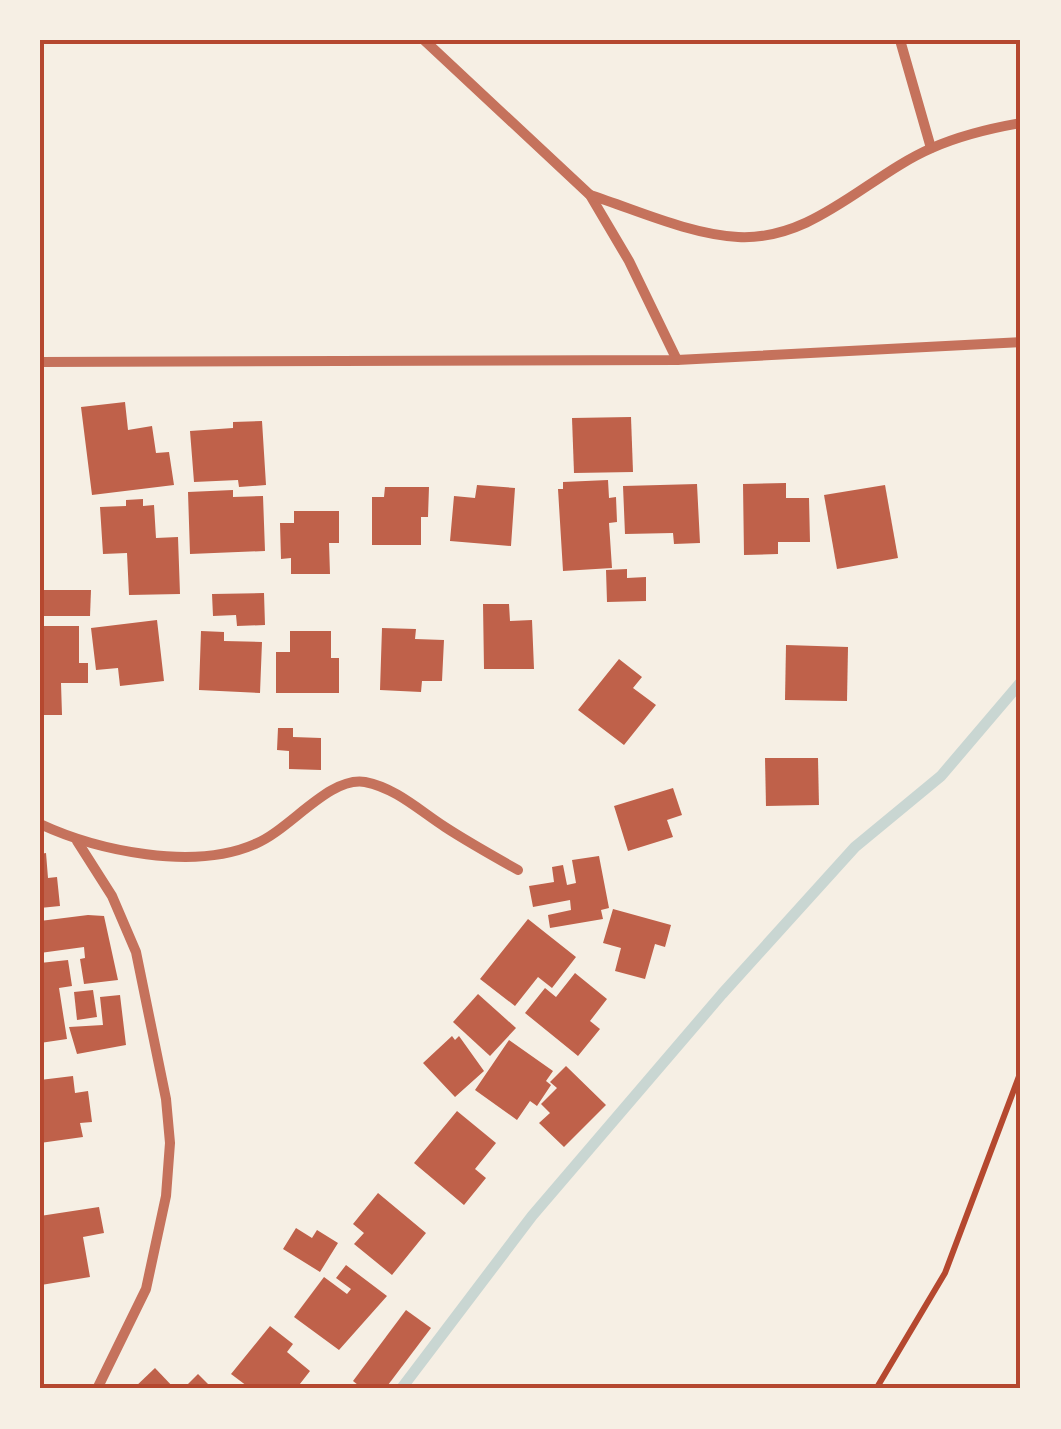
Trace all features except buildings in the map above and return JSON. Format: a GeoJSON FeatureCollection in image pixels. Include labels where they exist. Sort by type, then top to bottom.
{"type":"FeatureCollection","features":[{"type":"Feature","properties":{"kind":"street"},"geometry":{"type":"LineString","coordinates":[[424,40],[590,195],[629,261],[677,360]]}},
{"type":"Feature","properties":{"kind":"street"},"geometry":{"type":"LineString","coordinates":[[900,40],[931,148]]}},
{"type":"Feature","properties":{"kind":"street"},"geometry":{"type":"LineString","coordinates":[[590,195],[698,230],[737,237],[762,236],[820,216],[931,148],[1021,123]]}},
{"type":"Feature","properties":{"kind":"street"},"geometry":{"type":"LineString","coordinates":[[40,362],[677,360],[1021,342]]}},
{"type":"Feature","properties":{"kind":"street"},"geometry":{"type":"LineString","coordinates":[[40,824],[77,841],[116,852],[233,852],[282,829],[327,792],[346,782],[365,782],[396,794],[518,870]]}},
{"type":"Feature","properties":{"kind":"street"},"geometry":{"type":"LineString","coordinates":[[77,841],[112,896],[136,952],[166,1099],[170,1143],[166,1196],[146,1289],[97,1389]]}},
{"type":"Feature","properties":{"kind":"path"},"geometry":{"type":"LineString","coordinates":[[876,1389],[952,1259],[1021,1071]]}},
{"type":"Feature","properties":{"kind":"waterway"},"geometry":{"type":"LineString","coordinates":[[401,1389],[532,1216],[722,994],[855,847],[941,776],[1021,682]]}}]}
